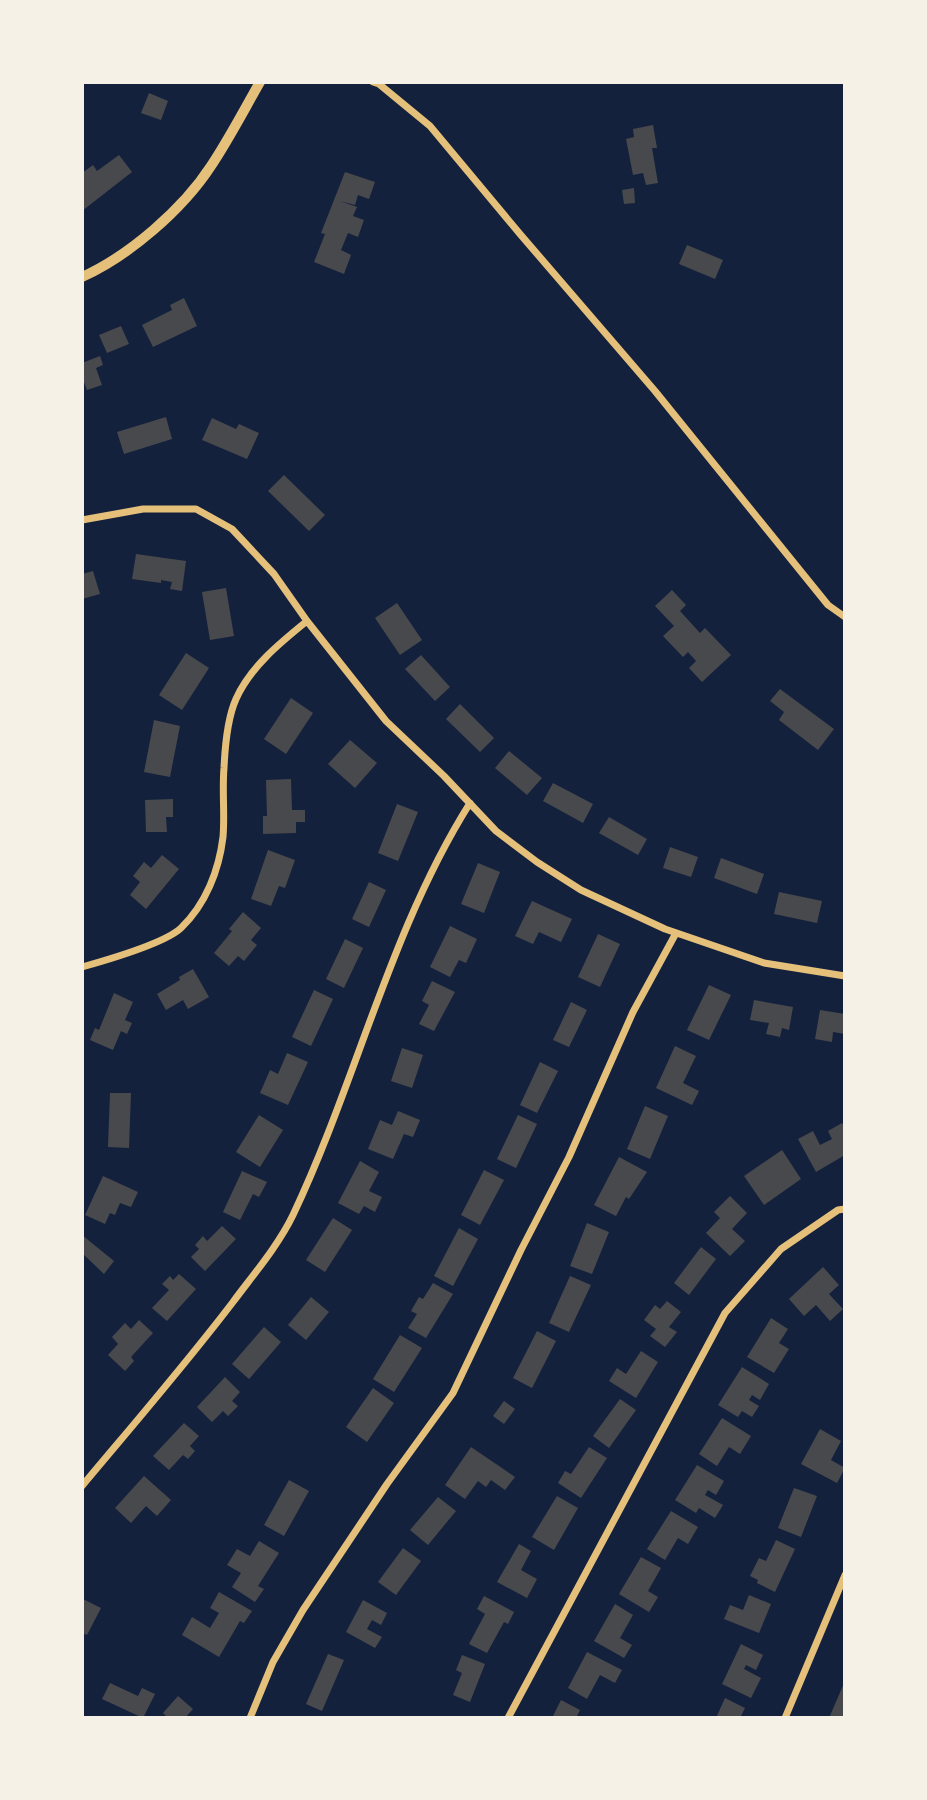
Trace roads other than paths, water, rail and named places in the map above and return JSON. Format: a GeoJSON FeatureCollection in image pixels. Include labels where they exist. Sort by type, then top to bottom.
{"type":"FeatureCollection","features":[{"type":"Feature","properties":{"kind":"street"},"geometry":{"type":"LineString","coordinates":[[82,277],[104,267],[145,238],[183,200],[210,168],[260,82]]}},
{"type":"Feature","properties":{"kind":"street"},"geometry":{"type":"LineString","coordinates":[[373,82],[430,126],[656,391],[828,605],[845,617]]}},
{"type":"Feature","properties":{"kind":"street"},"geometry":{"type":"LineString","coordinates":[[82,520],[143,509],[196,509],[232,529],[274,573],[307,621],[386,721],[496,831],[537,862],[581,890],[676,933],[764,963],[845,976]]}},
{"type":"Feature","properties":{"kind":"street"},"geometry":{"type":"LineString","coordinates":[[82,967],[143,948],[180,929],[201,904],[217,869],[223,835],[222,787],[226,742],[235,700],[251,674],[307,621]]}},
{"type":"Feature","properties":{"kind":"street"},"geometry":{"type":"LineString","coordinates":[[82,1486],[194,1353],[254,1274],[291,1218],[324,1144],[398,947],[443,846],[470,803]]}},
{"type":"Feature","properties":{"kind":"street"},"geometry":{"type":"LineString","coordinates":[[250,1718],[273,1662],[303,1610],[387,1484],[453,1393],[520,1250],[569,1157],[633,1012],[676,933]]}},
{"type":"Feature","properties":{"kind":"street"},"geometry":{"type":"LineString","coordinates":[[508,1718],[725,1313],[781,1249],[838,1210],[845,1209]]}},
{"type":"Feature","properties":{"kind":"street"},"geometry":{"type":"LineString","coordinates":[[785,1718],[845,1575]]}}]}
